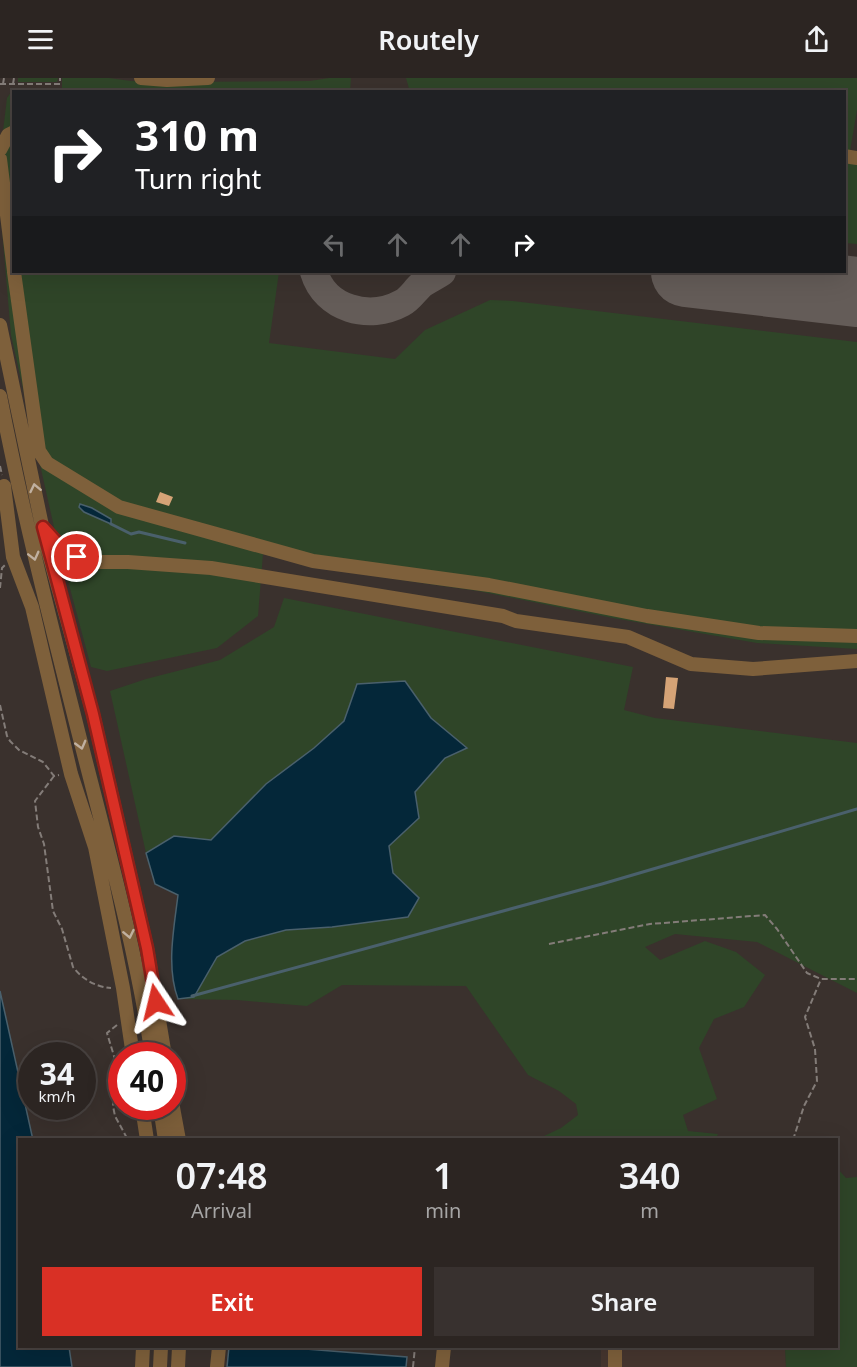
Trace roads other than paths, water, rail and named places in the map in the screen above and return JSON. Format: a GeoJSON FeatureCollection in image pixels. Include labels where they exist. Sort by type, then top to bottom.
{"type":"FeatureCollection","features":[{"type":"Feature","properties":{"kind":"street"},"geometry":{"type":"LineString","coordinates":[[141,78],[208,78]]}},
{"type":"Feature","properties":{"kind":"street"},"geometry":{"type":"LineString","coordinates":[[0,150],[8,135],[12,133]]}},
{"type":"Feature","properties":{"kind":"street"},"geometry":{"type":"LineString","coordinates":[[0,159],[12,255]]}},
{"type":"Feature","properties":{"kind":"street"},"geometry":{"type":"LineString","coordinates":[[14,273],[39,451],[47,464],[119,507],[314,561],[489,585],[646,616],[759,633],[857,636]]}},
{"type":"Feature","properties":{"kind":"street"},"geometry":{"type":"LineString","coordinates":[[0,325],[43,527],[93,714],[147,948],[163,1042]]}},
{"type":"Feature","properties":{"kind":"street"},"geometry":{"type":"LineString","coordinates":[[0,396],[29,534],[120,892],[150,1042]]}},
{"type":"Feature","properties":{"kind":"street"},"geometry":{"type":"LineString","coordinates":[[4,486],[13,557],[32,607],[71,774],[95,848],[123,988],[131,1042]]}},
{"type":"Feature","properties":{"kind":"street"},"geometry":{"type":"LineString","coordinates":[[43,527],[63,549],[94,562],[211,568],[503,616],[516,621],[628,637],[691,664],[753,669],[857,661]]}},
{"type":"Feature","properties":{"kind":"street"},"geometry":{"type":"LineString","coordinates":[[144,1120],[147,1138]]}},
{"type":"Feature","properties":{"kind":"street"},"geometry":{"type":"LineString","coordinates":[[162,1120],[165,1138]]}},
{"type":"Feature","properties":{"kind":"street"},"geometry":{"type":"LineString","coordinates":[[175,1120],[179,1138]]}},
{"type":"Feature","properties":{"kind":"street"},"geometry":{"type":"LineString","coordinates":[[142,1367],[143,1348]]}},
{"type":"Feature","properties":{"kind":"street"},"geometry":{"type":"LineString","coordinates":[[160,1367],[161,1348]]}},
{"type":"Feature","properties":{"kind":"street"},"geometry":{"type":"LineString","coordinates":[[178,1367],[179,1348]]}},
{"type":"Feature","properties":{"kind":"street"},"geometry":{"type":"LineString","coordinates":[[217,1367],[219,1348]]}},
{"type":"Feature","properties":{"kind":"street"},"geometry":{"type":"LineString","coordinates":[[442,1367],[444,1348]]}},
{"type":"Feature","properties":{"kind":"street"},"geometry":{"type":"LineString","coordinates":[[615,1348],[615,1367]]}},
{"type":"Feature","properties":{"kind":"water"},"geometry":{"type":"Polygon","coordinates":[[[80,504],[111,519],[111,524],[84,512],[79,507],[80,504]]]}},
{"type":"Feature","properties":{"kind":"water"},"geometry":{"type":"Polygon","coordinates":[[[405,681],[431,718],[467,748],[445,758],[415,792],[419,818],[389,846],[393,873],[419,898],[408,917],[332,927],[286,930],[245,941],[217,957],[194,997],[178,999],[174,987],[172,961],[178,895],[155,884],[146,853],[174,836],[211,840],[266,784],[314,748],[344,721],[357,684],[405,681]]]}},
{"type":"Feature","properties":{"kind":"water"},"geometry":{"type":"Polygon","coordinates":[[[0,991],[18,1072],[18,1120],[29,1120],[33,1138],[18,1138],[18,1348],[69,1348],[72,1367],[0,1367],[0,991]]]}},
{"type":"Feature","properties":{"kind":"water"},"geometry":{"type":"Polygon","coordinates":[[[229,1348],[293,1348],[407,1357],[406,1367],[227,1367],[229,1348]]]}},
{"type":"Feature","properties":{"kind":"waterway"},"geometry":{"type":"LineString","coordinates":[[111,524],[131,534],[139,532],[185,543]]}},
{"type":"Feature","properties":{"kind":"waterway"},"geometry":{"type":"LineString","coordinates":[[192,996],[602,884],[857,809]]}}]}
